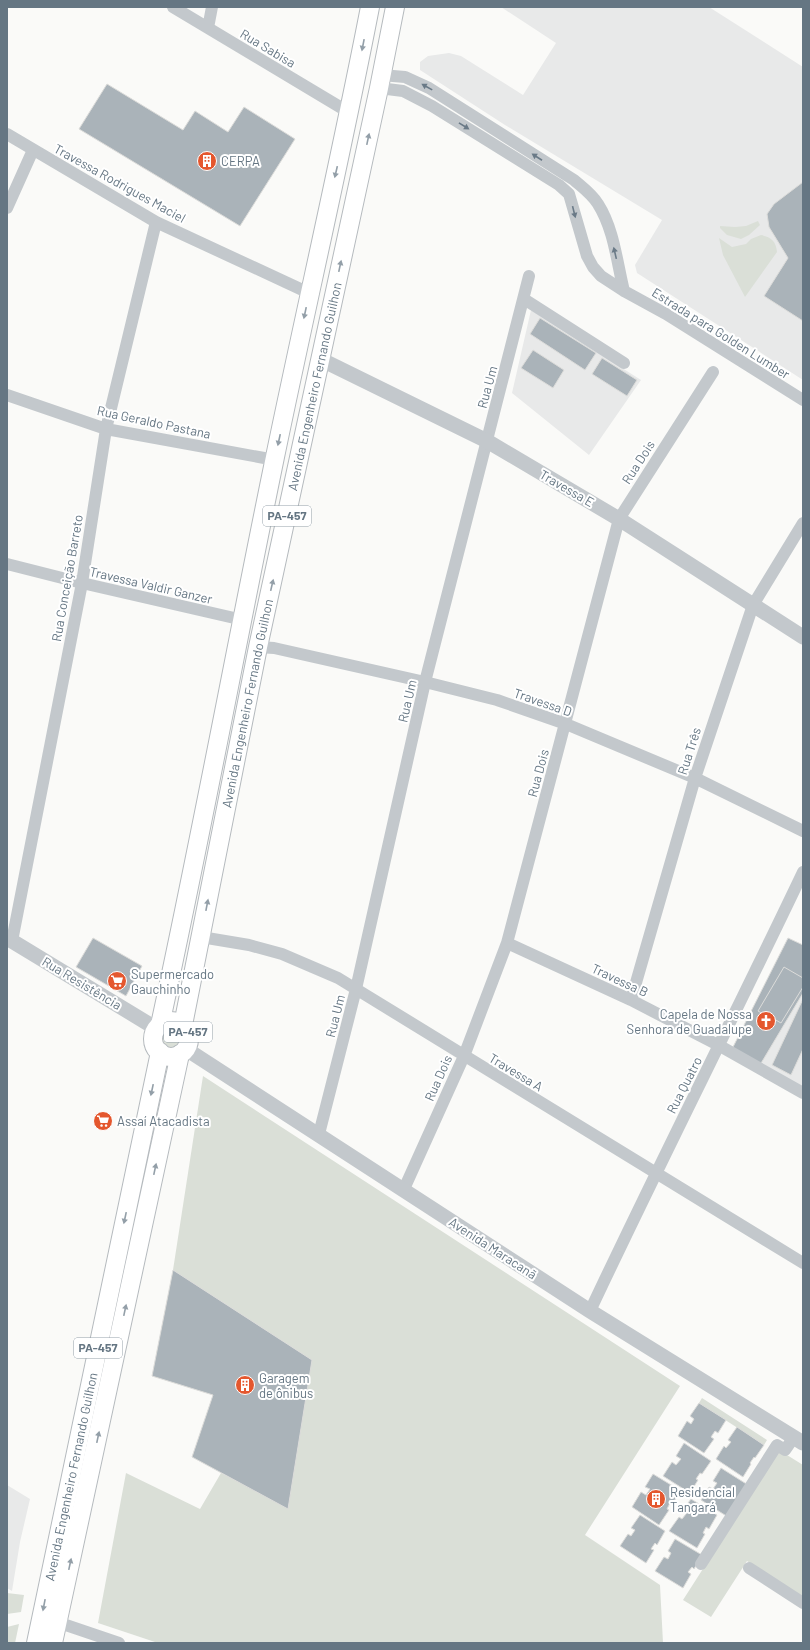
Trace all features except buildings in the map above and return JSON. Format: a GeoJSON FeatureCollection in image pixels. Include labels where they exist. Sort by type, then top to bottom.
{"type":"FeatureCollection","features":[{"type":"Feature","properties":{"kind":"main road","name":"Avenida Engenheiro Fernando Guilhon"},"geometry":{"type":"LineString","coordinates":[[36,1643],[160,1052],[154,1041],[243,620],[309,293],[350,113],[370,7]]}},
{"type":"Feature","properties":{"kind":"main road","name":"Avenida Engenheiro Fernando Guilhon"},"geometry":{"type":"LineString","coordinates":[[53,1643],[183,1051],[189,1036],[183,1025],[258,647],[395,7]]}},
{"type":"Feature","properties":{"kind":"main road","name":"PA-457"},"geometry":{"type":"LineString","coordinates":[[158,1027],[171,1021],[183,1025]]}},
{"type":"Feature","properties":{"kind":"main road","name":"PA-457"},"geometry":{"type":"LineString","coordinates":[[160,1052],[171,1056],[183,1051]]}},
{"type":"Feature","properties":{"kind":"street","name":"Rua Sabisa"},"geometry":{"type":"LineString","coordinates":[[173,7],[350,113]]}},
{"type":"Feature","properties":{"kind":"street"},"geometry":{"type":"LineString","coordinates":[[208,28],[212,7]]}},
{"type":"Feature","properties":{"kind":"street"},"geometry":{"type":"LineString","coordinates":[[380,82],[405,77],[429,88],[582,186],[598,204],[607,221],[624,291]]}},
{"type":"Feature","properties":{"kind":"street"},"geometry":{"type":"LineString","coordinates":[[380,82],[403,91],[432,106],[559,185],[569,194],[582,186]]}},
{"type":"Feature","properties":{"kind":"street","name":"Travessa Rodrigues Maciel"},"geometry":{"type":"LineString","coordinates":[[7,134],[156,222],[309,293]]}},
{"type":"Feature","properties":{"kind":"street"},"geometry":{"type":"LineString","coordinates":[[7,208],[33,150]]}},
{"type":"Feature","properties":{"kind":"street","name":"Estrada para Golden Lumber"},"geometry":{"type":"LineString","coordinates":[[569,194],[582,241],[593,267],[601,276],[624,291],[666,314],[803,400]]}},
{"type":"Feature","properties":{"kind":"street","name":"Rua Conceição Barreto"},"geometry":{"type":"LineString","coordinates":[[9,939],[82,583],[106,429],[156,222]]}},
{"type":"Feature","properties":{"kind":"street","name":"Rua Um"},"geometry":{"type":"LineString","coordinates":[[319,1134],[356,989],[425,682],[530,276]]}},
{"type":"Feature","properties":{"kind":"street"},"geometry":{"type":"LineString","coordinates":[[524,299],[624,363]]}},
{"type":"Feature","properties":{"kind":"street","name":"Travessa E"},"geometry":{"type":"LineString","coordinates":[[320,359],[487,441],[619,519],[803,637]]}},
{"type":"Feature","properties":{"kind":"street","name":"Rua Dois"},"geometry":{"type":"LineString","coordinates":[[404,1189],[464,1056],[507,943],[619,519],[713,372]]}},
{"type":"Feature","properties":{"kind":"street","name":"Rua Geraldo Pastana"},"geometry":{"type":"LineString","coordinates":[[7,395],[106,429],[275,460]]}},
{"type":"Feature","properties":{"kind":"street","name":"Rua Três"},"geometry":{"type":"LineString","coordinates":[[631,1000],[695,778],[753,605],[803,523]]}},
{"type":"Feature","properties":{"kind":"street","name":"Travessa Valdir Ganzer"},"geometry":{"type":"LineString","coordinates":[[7,564],[243,620]]}},
{"type":"Feature","properties":{"kind":"street","name":"Travessa D"},"geometry":{"type":"LineString","coordinates":[[258,647],[274,648],[497,700],[566,724],[695,778],[803,831]]}},
{"type":"Feature","properties":{"kind":"street","name":"Rua Quatro"},"geometry":{"type":"LineString","coordinates":[[590,1311],[655,1173],[720,1046],[803,872]]}},
{"type":"Feature","properties":{"kind":"street","name":"Travessa A"},"geometry":{"type":"LineString","coordinates":[[201,937],[249,945],[282,954],[318,968],[356,989],[803,1263]]}},
{"type":"Feature","properties":{"kind":"street","name":"Rua Resistência"},"geometry":{"type":"LineString","coordinates":[[9,939],[158,1027]]}},
{"type":"Feature","properties":{"kind":"street","name":"Travessa B"},"geometry":{"type":"LineString","coordinates":[[507,943],[631,1000],[720,1046],[803,1093]]}},
{"type":"Feature","properties":{"kind":"street","name":"Avenida Maracanã"},"geometry":{"type":"LineString","coordinates":[[183,1051],[319,1134],[590,1311],[798,1440]]}},
{"type":"Feature","properties":{"kind":"street"},"geometry":{"type":"LineString","coordinates":[[701,1564],[777,1445],[785,1450],[798,1440]]}},
{"type":"Feature","properties":{"kind":"street"},"geometry":{"type":"LineString","coordinates":[[749,1568],[803,1603]]}},
{"type":"Feature","properties":{"kind":"street"},"geometry":{"type":"LineString","coordinates":[[57,1622],[119,1643]]}},
{"type":"Feature","properties":{"kind":"shaded area"},"geometry":{"type":"Polygon","coordinates":[[[501,7],[709,7],[803,67],[803,380],[637,273],[635,265],[662,220],[505,125],[420,70],[420,62],[428,56],[449,53],[461,56],[523,95],[556,43],[501,7]]]}},
{"type":"Feature","properties":{"kind":"shaded area"},"geometry":{"type":"Polygon","coordinates":[[[758,221],[760,225],[749,235],[741,239],[727,235],[720,228],[720,226],[746,226],[758,221]]]}},
{"type":"Feature","properties":{"kind":"shaded area"},"geometry":{"type":"Polygon","coordinates":[[[761,235],[768,237],[774,242],[777,252],[745,297],[723,255],[719,238],[732,247],[746,244],[751,239],[761,235]]]}},
{"type":"Feature","properties":{"kind":"shaded area"},"geometry":{"type":"Polygon","coordinates":[[[531,310],[641,380],[589,455],[512,393],[531,310]]]}},
{"type":"Feature","properties":{"kind":"shaded area"},"geometry":{"type":"Polygon","coordinates":[[[803,993],[803,1090],[760,1065],[803,993]]]}},
{"type":"Feature","properties":{"kind":"shaded area"},"geometry":{"type":"Polygon","coordinates":[[[172,1029],[181,1032],[184,1041],[181,1050],[172,1053],[163,1050],[160,1041],[163,1032],[172,1029]]]}},
{"type":"Feature","properties":{"kind":"shaded area"},"geometry":{"type":"Polygon","coordinates":[[[203,1076],[680,1386],[585,1535],[660,1585],[663,1643],[158,1643],[98,1623],[126,1473],[200,1509],[221,1473],[288,1508],[312,1360],[173,1270],[203,1076]]]}},
{"type":"Feature","properties":{"kind":"shaded area"},"geometry":{"type":"Polygon","coordinates":[[[702,1398],[767,1440],[764,1445],[699,1403],[702,1398]]]}},
{"type":"Feature","properties":{"kind":"shaded area"},"geometry":{"type":"Polygon","coordinates":[[[779,1450],[803,1465],[803,1597],[747,1561],[711,1617],[683,1600],[779,1450]]]}},
{"type":"Feature","properties":{"kind":"shaded area"},"geometry":{"type":"Polygon","coordinates":[[[7,1485],[30,1499],[20,1542],[12,1591],[7,1588],[7,1485]]]}},
{"type":"Feature","properties":{"kind":"shaded area"},"geometry":{"type":"Polygon","coordinates":[[[7,1593],[24,1595],[21,1612],[7,1614],[7,1593]]]}},
{"type":"Feature","properties":{"kind":"shaded area"},"geometry":{"type":"Polygon","coordinates":[[[19,1624],[15,1643],[7,1643],[7,1627],[19,1624]]]}},
{"type":"Feature","properties":{"kind":"place","name":"CERPA"},"geometry":{"type":"Point","coordinates":[207,161]}},
{"type":"Feature","properties":{"kind":"place","name":"Supermercado Gauchinho"},"geometry":{"type":"Point","coordinates":[117,981]}},
{"type":"Feature","properties":{"kind":"place","name":"Capela de Nossa Senhora de Guadalupe"},"geometry":{"type":"Point","coordinates":[766,1021]}},
{"type":"Feature","properties":{"kind":"place","name":"Assaí Atacadista"},"geometry":{"type":"Point","coordinates":[103,1121]}},
{"type":"Feature","properties":{"kind":"place","name":"Garagem de ônibus"},"geometry":{"type":"Point","coordinates":[245,1385]}},
{"type":"Feature","properties":{"kind":"place","name":"Residencial Tangará"},"geometry":{"type":"Point","coordinates":[656,1499]}}]}
